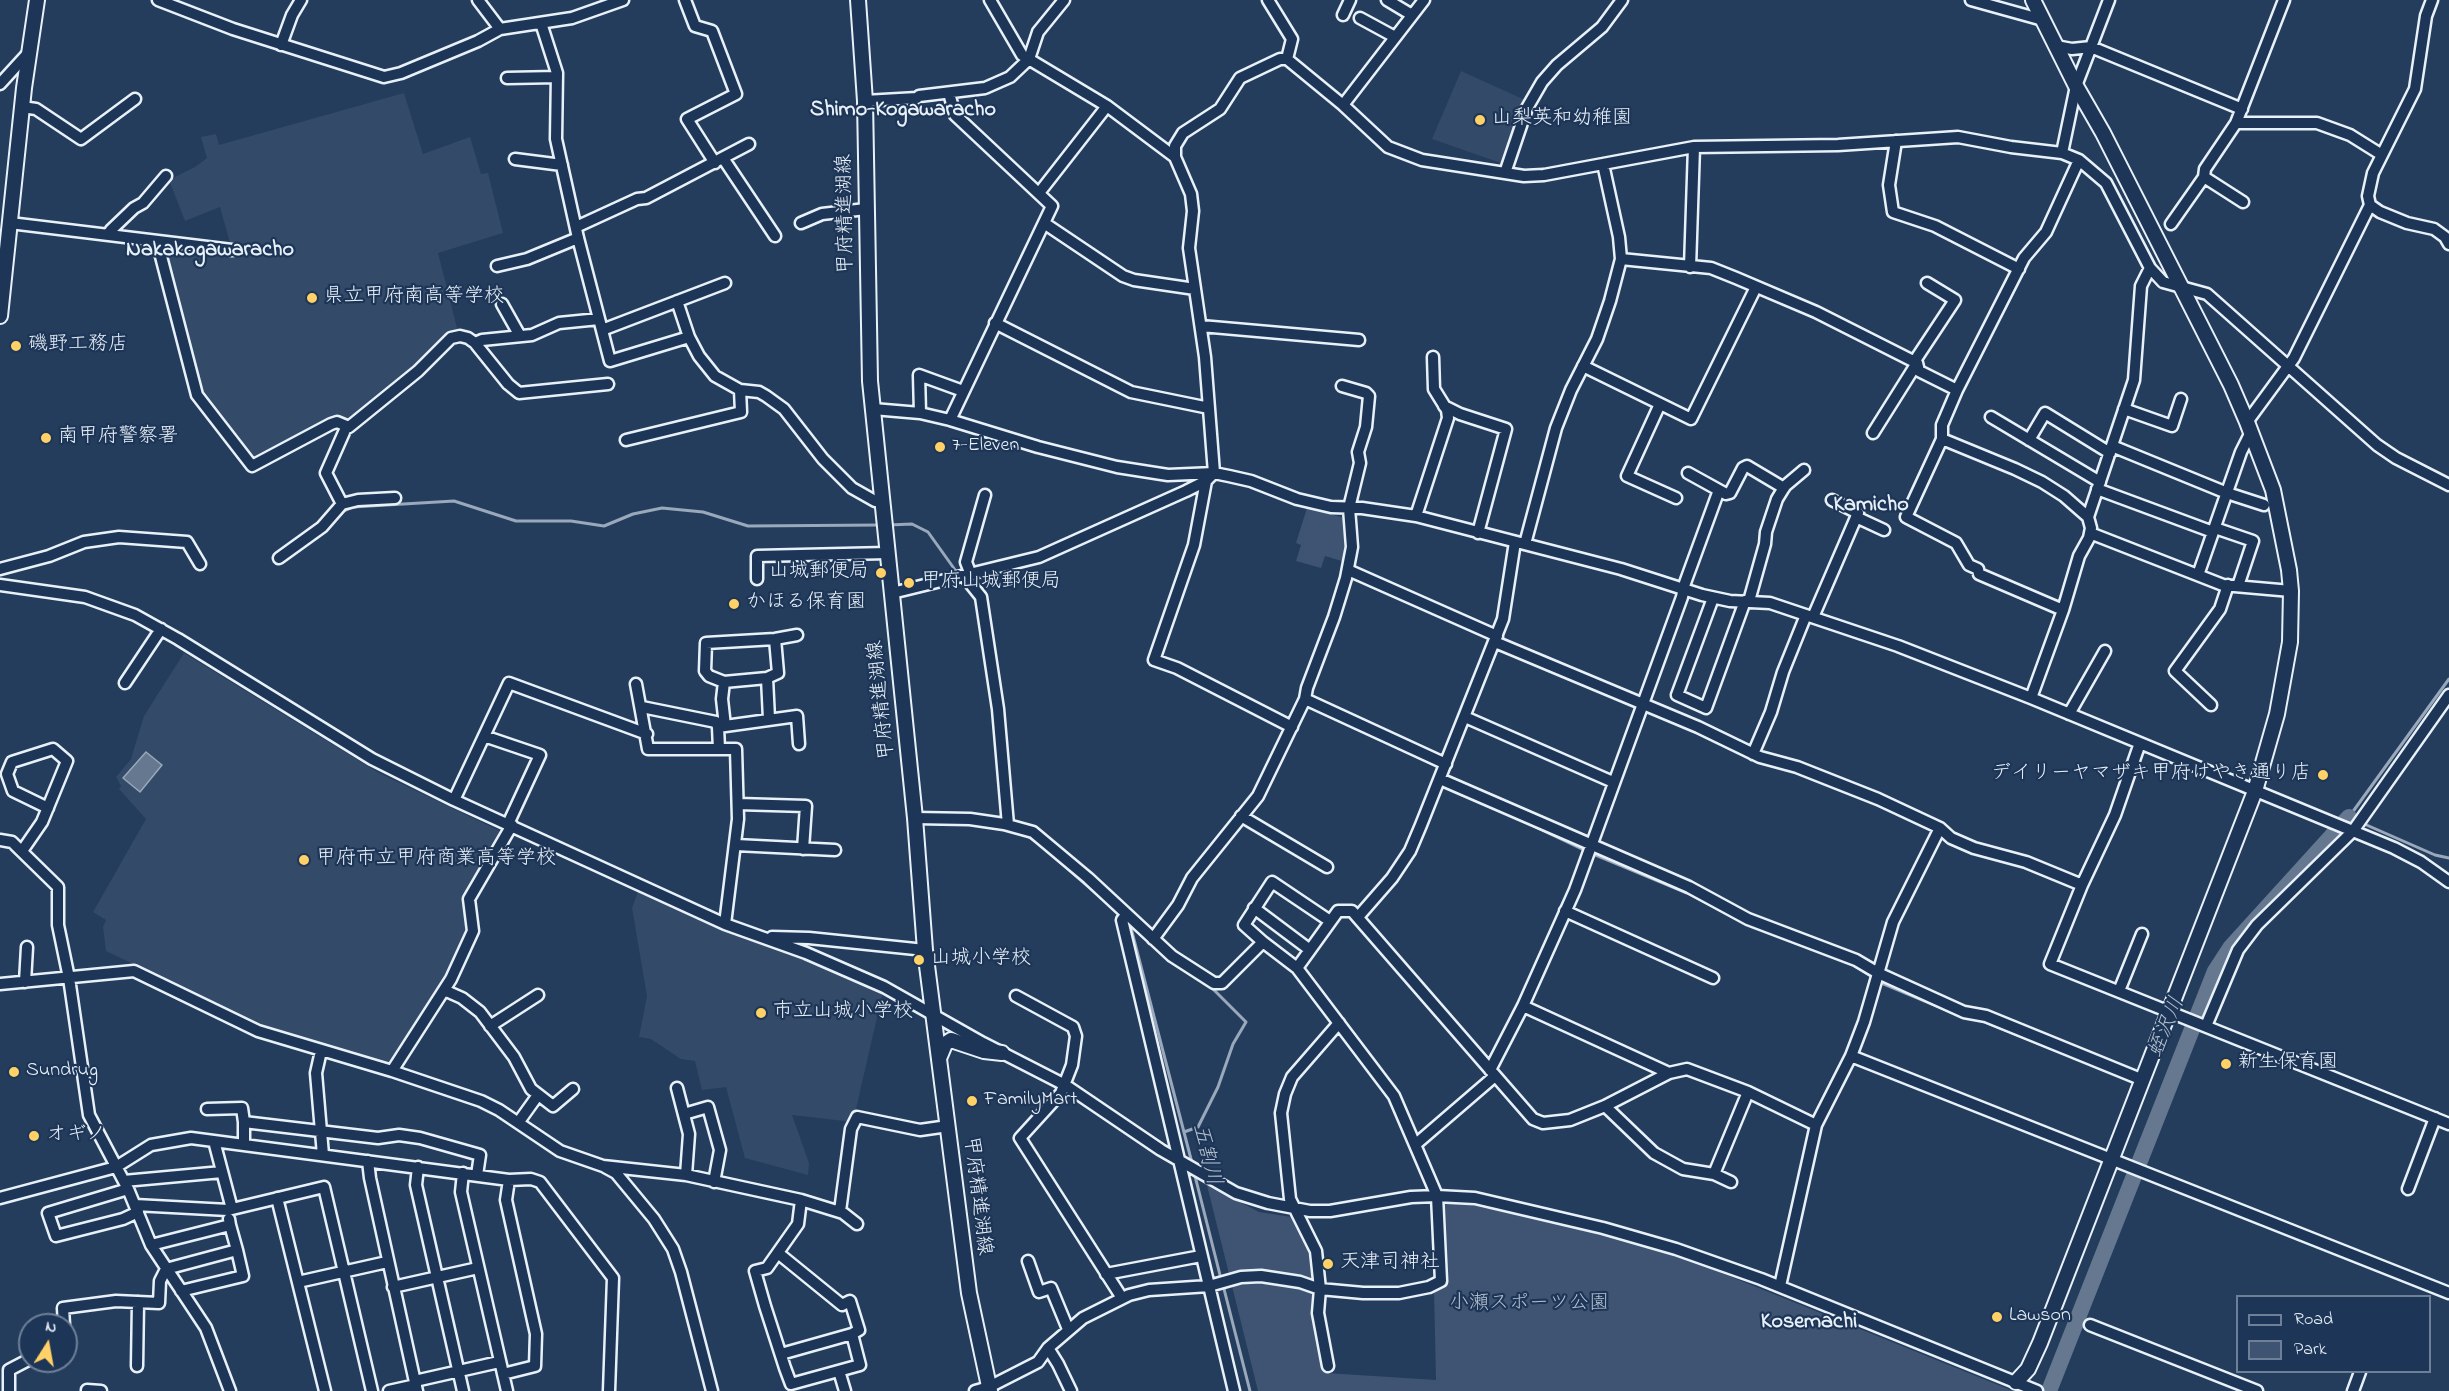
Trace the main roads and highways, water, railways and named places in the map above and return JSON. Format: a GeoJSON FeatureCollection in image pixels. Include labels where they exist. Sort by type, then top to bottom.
{"type":"FeatureCollection","features":[{"type":"Feature","properties":{"kind":"main road"},"geometry":{"type":"LineString","coordinates":[[0,316],[22,107],[37,0]]}},
{"type":"Feature","properties":{"kind":"main road","name":"甲府精進湖線"},"geometry":{"type":"LineString","coordinates":[[858,0],[865,101],[868,357],[915,818],[925,950],[969,1293],[984,1390]]}},
{"type":"Feature","properties":{"kind":"main road"},"geometry":{"type":"LineString","coordinates":[[2016,1382],[2028,1369],[2040,1343],[2117,1161],[2143,1080],[2255,791],[2277,714],[2290,642],[2291,591],[2273,490],[2231,385],[2033,0]]}},
{"type":"Feature","properties":{"kind":"main road"},"geometry":{"type":"LineString","coordinates":[[939,1056],[945,1044],[951,1040],[984,1051],[1002,1053]]}},
{"type":"Feature","properties":{"kind":"waterway"},"geometry":{"type":"LineString","coordinates":[[330,525],[344,511],[353,507],[454,501],[516,521],[571,521],[604,526],[633,514],[662,508],[703,512],[748,526],[880,525]]}},
{"type":"Feature","properties":{"kind":"waterway"},"geometry":{"type":"LineString","coordinates":[[889,525],[912,524],[928,532],[958,574]]}},
{"type":"Feature","properties":{"kind":"waterway"},"geometry":{"type":"LineString","coordinates":[[2356,821],[2349,817],[2449,679]]}},
{"type":"Feature","properties":{"kind":"waterway","name":"蛭沢川"},"geometry":{"type":"LineString","coordinates":[[2049,1391],[2215,971],[2230,948],[2349,817]]}},
{"type":"Feature","properties":{"kind":"waterway"},"geometry":{"type":"LineString","coordinates":[[1517,818],[1586,851],[1687,893],[1747,924]]}},
{"type":"Feature","properties":{"kind":"waterway","name":"蛭沢川"},"geometry":{"type":"LineString","coordinates":[[2362,823],[2435,855],[2449,858]]}},
{"type":"Feature","properties":{"kind":"waterway"},"geometry":{"type":"LineString","coordinates":[[1026,835],[1038,843]]}},
{"type":"Feature","properties":{"kind":"waterway"},"geometry":{"type":"LineString","coordinates":[[1043,847],[1115,910]]}},
{"type":"Feature","properties":{"kind":"waterway"},"geometry":{"type":"LineString","coordinates":[[1126,921],[1154,947]]}},
{"type":"Feature","properties":{"kind":"waterway","name":"五割川"},"geometry":{"type":"LineString","coordinates":[[1131,928],[1192,1163]]}},
{"type":"Feature","properties":{"kind":"waterway"},"geometry":{"type":"LineString","coordinates":[[1852,964],[1874,978]]}},
{"type":"Feature","properties":{"kind":"waterway"},"geometry":{"type":"LineString","coordinates":[[1879,982],[1956,1014]]}},
{"type":"Feature","properties":{"kind":"waterway"},"geometry":{"type":"LineString","coordinates":[[1184,1132],[1198,1127],[1218,1087],[1233,1044],[1246,1022],[1211,987]]}},
{"type":"Feature","properties":{"kind":"waterway"},"geometry":{"type":"LineString","coordinates":[[1980,1020],[2055,1050]]}},
{"type":"Feature","properties":{"kind":"waterway","name":"五割川"},"geometry":{"type":"LineString","coordinates":[[1194,1172],[1221,1279]]}},
{"type":"Feature","properties":{"kind":"waterway","name":"五割川"},"geometry":{"type":"LineString","coordinates":[[1223,1285],[1250,1391]]}},
{"type":"Feature","properties":{"kind":"place","name":"山梨英和幼稚園"},"geometry":{"type":"Point","coordinates":[1480,120]}},
{"type":"Feature","properties":{"kind":"place","name":"県立甲府南高等学校"},"geometry":{"type":"Point","coordinates":[312,298]}},
{"type":"Feature","properties":{"kind":"place","name":"磯野工務店"},"geometry":{"type":"Point","coordinates":[16,346]}},
{"type":"Feature","properties":{"kind":"place","name":"南甲府警察署"},"geometry":{"type":"Point","coordinates":[46,438]}},
{"type":"Feature","properties":{"kind":"place","name":"7-Eleven"},"geometry":{"type":"Point","coordinates":[940,447]}},
{"type":"Feature","properties":{"kind":"place","name":"山城郵便局"},"geometry":{"type":"Point","coordinates":[881,573]}},
{"type":"Feature","properties":{"kind":"place","name":"甲府山城郵便局"},"geometry":{"type":"Point","coordinates":[909,583]}},
{"type":"Feature","properties":{"kind":"place","name":"かほる保育園"},"geometry":{"type":"Point","coordinates":[734,604]}},
{"type":"Feature","properties":{"kind":"place","name":"デイリーヤマザキ甲府けやき通り店"},"geometry":{"type":"Point","coordinates":[2323,775]}},
{"type":"Feature","properties":{"kind":"place","name":"甲府市立甲府商業高等学校"},"geometry":{"type":"Point","coordinates":[304,860]}},
{"type":"Feature","properties":{"kind":"place","name":"山城小学校"},"geometry":{"type":"Point","coordinates":[919,960]}},
{"type":"Feature","properties":{"kind":"place","name":"市立山城小学校"},"geometry":{"type":"Point","coordinates":[761,1013]}},
{"type":"Feature","properties":{"kind":"place","name":"新生保育園"},"geometry":{"type":"Point","coordinates":[2226,1064]}},
{"type":"Feature","properties":{"kind":"place","name":"Sundrug"},"geometry":{"type":"Point","coordinates":[14,1072]}},
{"type":"Feature","properties":{"kind":"place","name":"FamilyMart"},"geometry":{"type":"Point","coordinates":[972,1101]}},
{"type":"Feature","properties":{"kind":"place","name":"オギノ"},"geometry":{"type":"Point","coordinates":[34,1136]}},
{"type":"Feature","properties":{"kind":"place","name":"天津司神社"},"geometry":{"type":"Point","coordinates":[1328,1264]}},
{"type":"Feature","properties":{"kind":"place","name":"Lawson"},"geometry":{"type":"Point","coordinates":[1997,1317]}},
{"type":"Feature","properties":{"kind":"district","name":"Shimo-Kogawaracho"},"geometry":{"type":"Point","coordinates":[903,111]}},
{"type":"Feature","properties":{"kind":"district","name":"Nakakogawaracho"},"geometry":{"type":"Point","coordinates":[210,251]}},
{"type":"Feature","properties":{"kind":"district","name":"Kamicho"},"geometry":{"type":"Point","coordinates":[1871,506]}},
{"type":"Feature","properties":{"kind":"district","name":"Kosemachi"},"geometry":{"type":"Point","coordinates":[1809,1323]}},
{"type":"Feature","properties":{"kind":"park label","name":"小瀬スポーツ公園"},"geometry":{"type":"Point","coordinates":[1529,1305]}}]}
